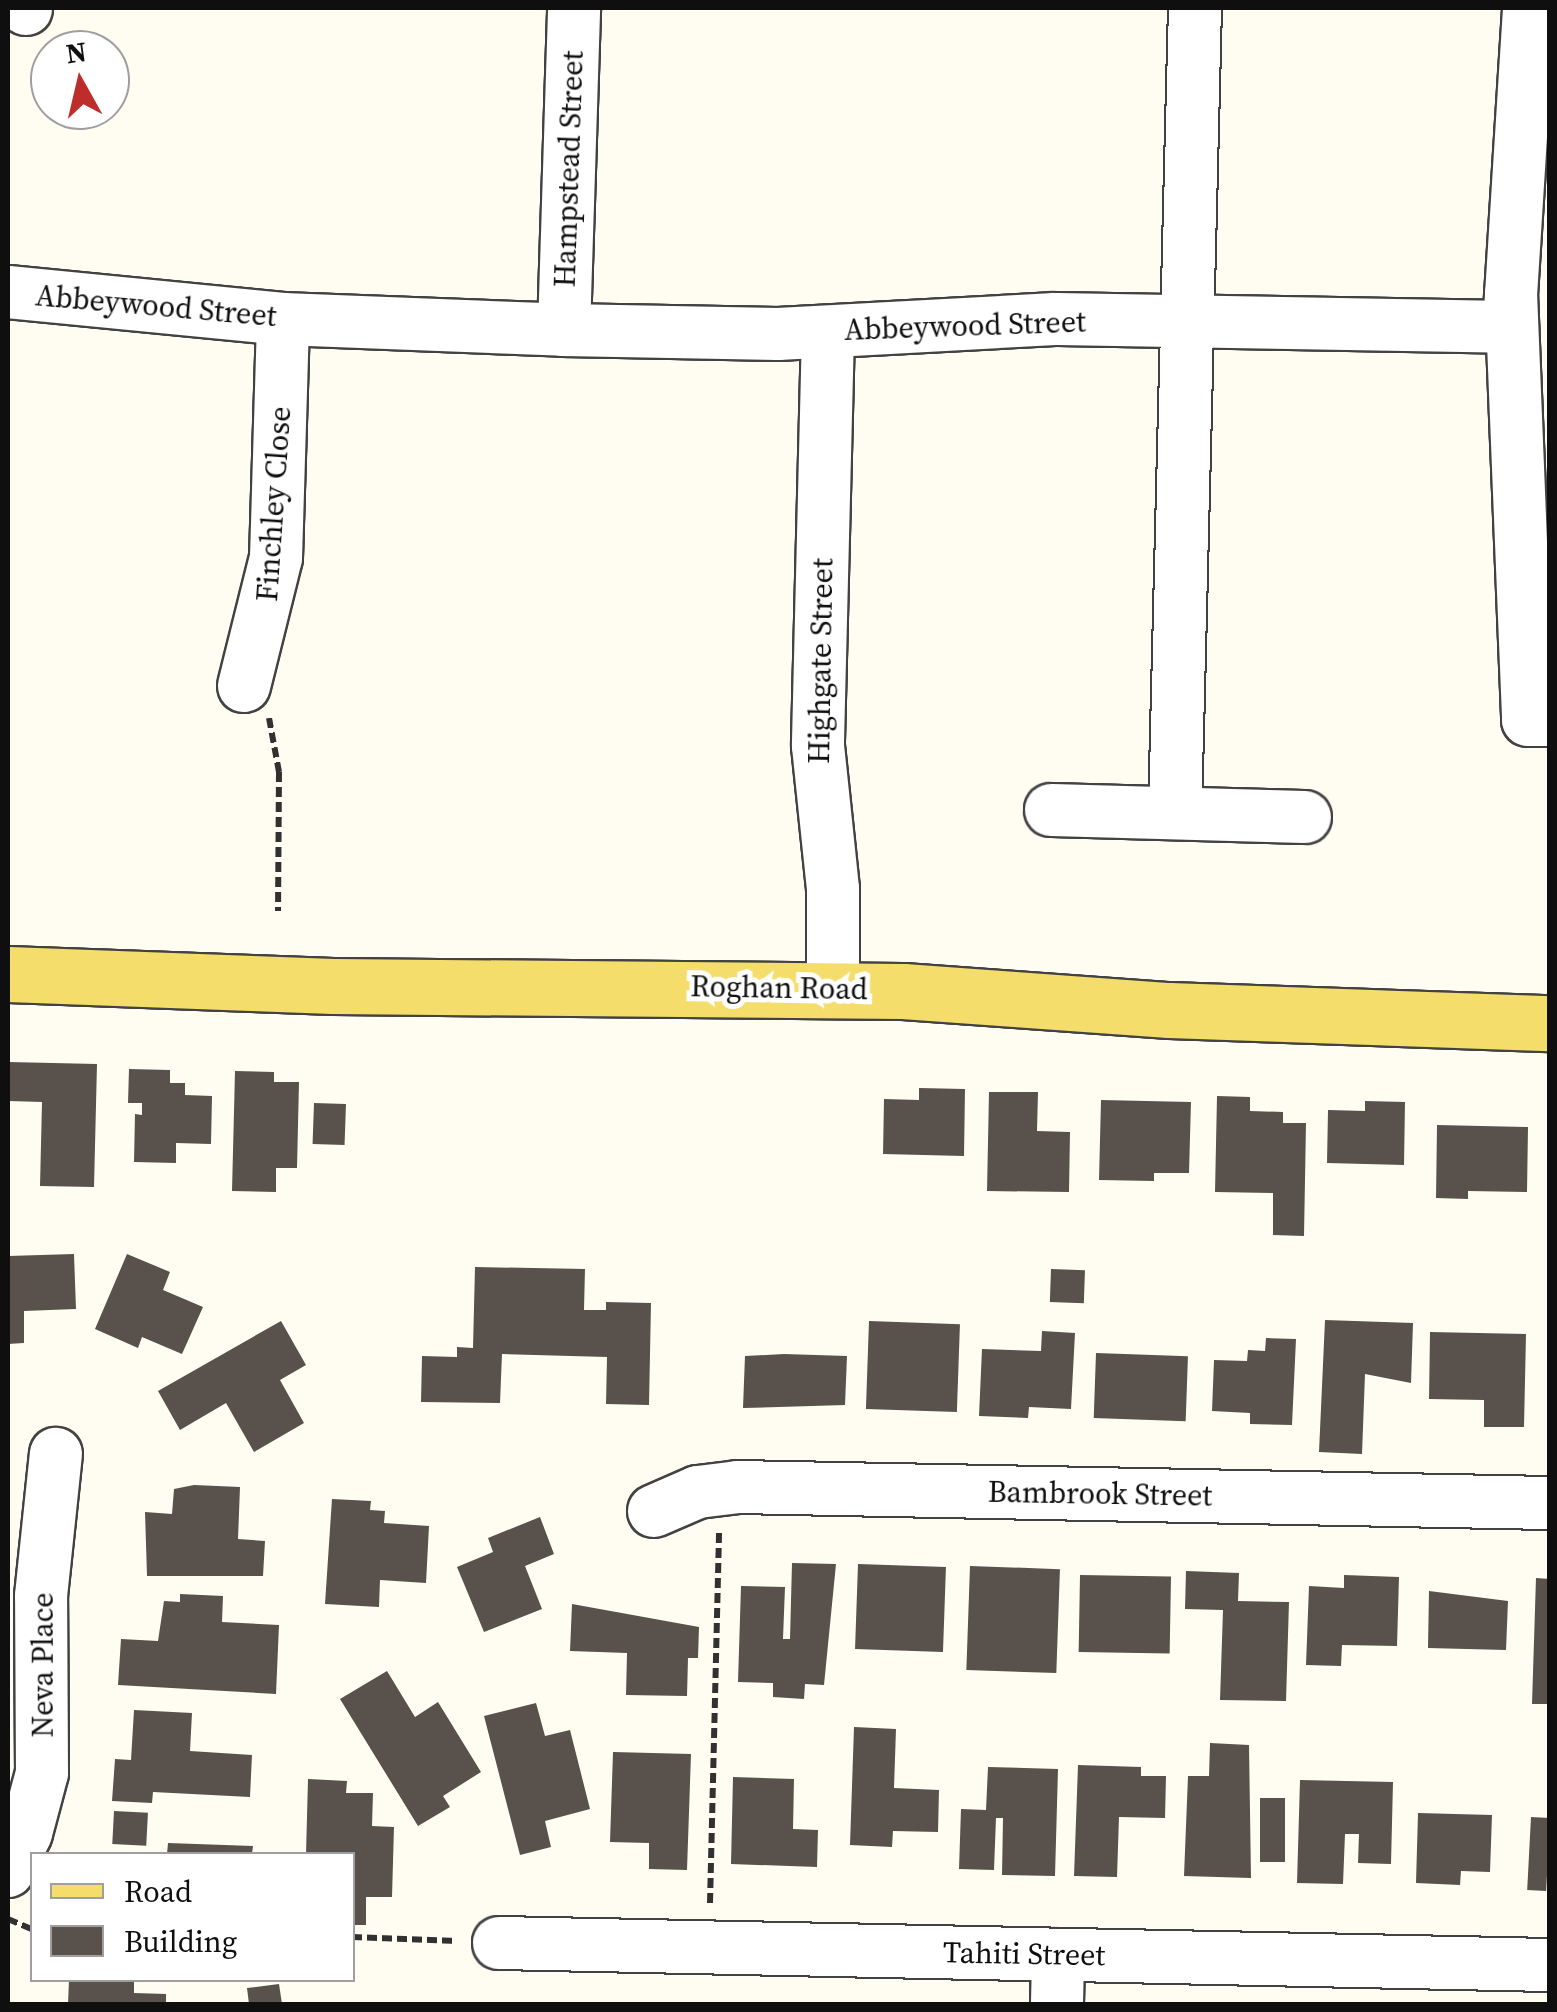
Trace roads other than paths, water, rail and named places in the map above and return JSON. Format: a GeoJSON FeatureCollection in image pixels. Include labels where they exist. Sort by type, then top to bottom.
{"type":"FeatureCollection","features":[{"type":"Feature","properties":{"kind":"main road","name":"Roghan Road"},"geometry":{"type":"LineString","coordinates":[[8,974],[352,986],[833,990],[1152,1010],[1550,1023]]}},
{"type":"Feature","properties":{"kind":"street","name":"Hampstead Street"},"geometry":{"type":"LineString","coordinates":[[564,330],[574,8]]}},
{"type":"Feature","properties":{"kind":"street"},"geometry":{"type":"LineString","coordinates":[[1175,814],[1195,8]]}},
{"type":"Feature","properties":{"kind":"street"},"geometry":{"type":"LineString","coordinates":[[1528,8],[1509,327],[1528,720],[1550,720]]}},
{"type":"Feature","properties":{"kind":"street","name":"Abbeywood Street"},"geometry":{"type":"LineString","coordinates":[[8,292],[283,319],[564,330],[828,332],[1008,319],[1509,327]]}},
{"type":"Feature","properties":{"kind":"street","name":"Finchley Close"},"geometry":{"type":"LineString","coordinates":[[244,686],[276,558],[283,319]]}},
{"type":"Feature","properties":{"kind":"street","name":"Highgate Street"},"geometry":{"type":"LineString","coordinates":[[828,332],[818,746],[833,888],[833,990]]}},
{"type":"Feature","properties":{"kind":"street"},"geometry":{"type":"LineString","coordinates":[[1051,810],[1305,817]]}},
{"type":"Feature","properties":{"kind":"street","name":"Neva Place"},"geometry":{"type":"LineString","coordinates":[[8,1871],[26,1833],[42,1772],[41,1596],[56,1454]]}},
{"type":"Feature","properties":{"kind":"street","name":"Bambrook Street"},"geometry":{"type":"LineString","coordinates":[[654,1511],[717,1489],[1550,1503]]}},
{"type":"Feature","properties":{"kind":"street","name":"Tahiti Street"},"geometry":{"type":"LineString","coordinates":[[498,1943],[708,1948],[1057,1980],[1529,1978]]}}]}
